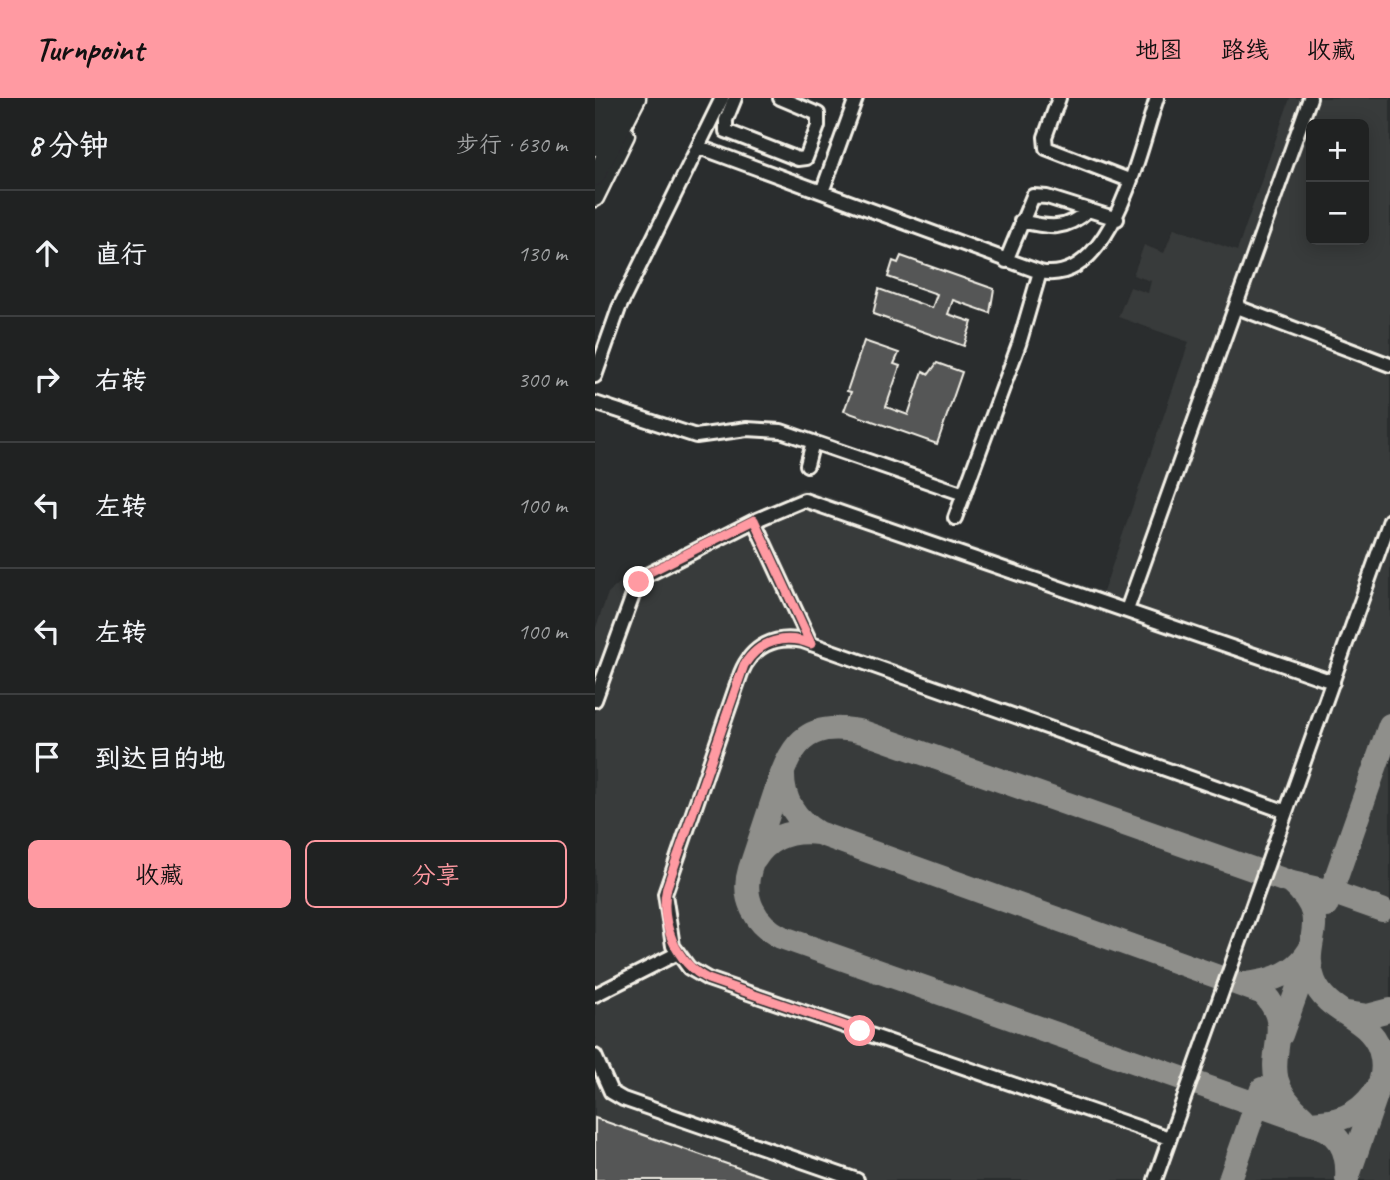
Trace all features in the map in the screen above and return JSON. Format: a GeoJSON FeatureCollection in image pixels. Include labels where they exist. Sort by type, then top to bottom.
{"type":"FeatureCollection","features":[{"type":"Feature","properties":{"kind":"highway"},"geometry":{"type":"LineString","coordinates":[[595,119],[606,98]]}},
{"type":"Feature","properties":{"kind":"highway"},"geometry":{"type":"LineString","coordinates":[[595,177],[619,98]]}},
{"type":"Feature","properties":{"kind":"highway"},"geometry":{"type":"LineString","coordinates":[[595,196],[604,146],[636,98]]}},
{"type":"Feature","properties":{"kind":"main road"},"geometry":{"type":"LineString","coordinates":[[595,127],[606,98]]}},
{"type":"Feature","properties":{"kind":"main road"},"geometry":{"type":"LineString","coordinates":[[595,196],[645,98]]}},
{"type":"Feature","properties":{"kind":"street"},"geometry":{"type":"LineString","coordinates":[[727,101],[725,125],[726,131],[731,135],[797,159],[806,158],[818,126],[818,114],[780,98]]}},
{"type":"Feature","properties":{"kind":"street"},"geometry":{"type":"LineString","coordinates":[[822,192],[856,98]]}},
{"type":"Feature","properties":{"kind":"street"},"geometry":{"type":"LineString","coordinates":[[1059,98],[1045,137],[1046,148],[1129,180]]}},
{"type":"Feature","properties":{"kind":"street"},"geometry":{"type":"LineString","coordinates":[[699,147],[1006,261],[1040,272],[1057,273],[1069,269],[1093,249],[1117,219],[1157,98]]}},
{"type":"Feature","properties":{"kind":"street"},"geometry":{"type":"LineString","coordinates":[[1127,610],[1310,98]]}},
{"type":"Feature","properties":{"kind":"street"},"geometry":{"type":"LineString","coordinates":[[595,376],[619,308],[699,147],[727,101]]}},
{"type":"Feature","properties":{"kind":"street"},"geometry":{"type":"LineString","coordinates":[[1006,261],[1033,196],[1117,219]]}},
{"type":"Feature","properties":{"kind":"street"},"geometry":{"type":"LineString","coordinates":[[1021,220],[1060,228],[1075,222],[1088,210]]}},
{"type":"Feature","properties":{"kind":"street"},"geometry":{"type":"LineString","coordinates":[[955,518],[1019,344],[1040,272]]}},
{"type":"Feature","properties":{"kind":"street"},"geometry":{"type":"LineString","coordinates":[[1237,306],[1390,365]]}},
{"type":"Feature","properties":{"kind":"street"},"geometry":{"type":"LineString","coordinates":[[595,404],[701,437],[765,429],[813,442],[964,494]]}},
{"type":"Feature","properties":{"kind":"street"},"geometry":{"type":"LineString","coordinates":[[807,466],[813,442]]}},
{"type":"Feature","properties":{"kind":"street"},"geometry":{"type":"LineString","coordinates":[[595,700],[636,587],[643,577],[754,520],[800,501],[811,500],[1332,682]]}},
{"type":"Feature","properties":{"kind":"street"},"geometry":{"type":"LineString","coordinates":[[754,520],[811,644]]}},
{"type":"Feature","properties":{"kind":"street"},"geometry":{"type":"LineString","coordinates":[[1155,1180],[1284,811],[1390,520]]}},
{"type":"Feature","properties":{"kind":"street"},"geometry":{"type":"LineString","coordinates":[[1169,1138],[708,979],[689,968],[678,953],[665,908],[667,887],[744,665],[758,648],[770,642],[792,639],[811,644],[1284,811]]}},
{"type":"Feature","properties":{"kind":"street"},"geometry":{"type":"LineString","coordinates":[[595,995],[678,953]]}},
{"type":"Feature","properties":{"kind":"street"},"geometry":{"type":"LineString","coordinates":[[595,1056],[611,1092],[623,1099],[857,1180]]}},
{"type":"Feature","properties":{"kind":"shaded area"},"geometry":{"type":"Polygon","coordinates":[[[1290,98],[1390,98],[1390,1180],[595,1180],[595,630],[608,593],[636,569],[803,488],[1103,592],[1189,342],[1118,317],[1130,287],[1148,293],[1151,281],[1133,275],[1144,245],[1164,253],[1174,228],[1237,251],[1290,98]]]}},
{"type":"Feature","properties":{"kind":"building"},"geometry":{"type":"Polygon","coordinates":[[[901,256],[994,289],[990,313],[953,300],[948,314],[972,322],[964,346],[873,314],[879,289],[932,308],[937,294],[888,277],[893,261],[898,263],[901,256]]]}},
{"type":"Feature","properties":{"kind":"building"},"geometry":{"type":"Polygon","coordinates":[[[864,341],[899,353],[894,364],[900,366],[886,407],[908,415],[923,371],[929,374],[937,363],[962,372],[937,444],[844,411],[851,392],[847,391],[864,341]]]}},
{"type":"Feature","properties":{"kind":"building"},"geometry":{"type":"Polygon","coordinates":[[[595,1118],[770,1179],[770,1180],[595,1180],[595,1118]]]}},
{"type":"Feature","properties":{"kind":"taxiway"},"geometry":{"type":"LineString","coordinates":[[1326,906],[1390,725]]}},
{"type":"Feature","properties":{"kind":"taxiway"},"geometry":{"type":"LineString","coordinates":[[1292,883],[1312,909],[1314,921],[1310,967],[1314,981],[1330,1002],[1371,1033],[1382,1058],[1381,1081],[1367,1101],[1353,1113],[1328,1121],[1309,1123],[781,937],[757,917],[747,890],[750,869],[780,779],[793,751],[802,740],[813,733],[826,729],[843,729],[863,732],[1292,883],[1331,892],[1382,910]]}},
{"type":"Feature","properties":{"kind":"taxiway"},"geometry":{"type":"LineString","coordinates":[[783,772],[785,791],[792,808],[803,822],[818,833],[1263,993],[1274,1009],[1279,1023],[1275,1067],[1277,1082],[1286,1099],[1303,1117]]}},
{"type":"Feature","properties":{"kind":"taxiway"},"geometry":{"type":"LineString","coordinates":[[755,859],[767,845],[782,836],[818,833]]}},
{"type":"Feature","properties":{"kind":"taxiway"},"geometry":{"type":"LineString","coordinates":[[1244,984],[1263,981],[1289,971],[1297,966],[1309,951]]}},
{"type":"Feature","properties":{"kind":"taxiway"},"geometry":{"type":"LineString","coordinates":[[1281,1035],[1309,957]]}},
{"type":"Feature","properties":{"kind":"taxiway"},"geometry":{"type":"LineString","coordinates":[[1346,1013],[1367,1016],[1390,1010]]}},
{"type":"Feature","properties":{"kind":"taxiway"},"geometry":{"type":"LineString","coordinates":[[1230,1180],[1262,1089]]}},
{"type":"Feature","properties":{"kind":"taxiway"},"geometry":{"type":"LineString","coordinates":[[1349,1173],[1376,1095]]}},
{"type":"Feature","properties":{"kind":"taxiway"},"geometry":{"type":"LineString","coordinates":[[1309,1123],[1328,1131],[1340,1143],[1346,1159],[1347,1179]]}},
{"type":"Feature","properties":{"kind":"route"},"geometry":{"type":"LineString","coordinates":[[639,582],[648,573],[754,520],[811,644],[792,639],[770,642],[758,648],[744,665],[667,887],[665,908],[673,946],[692,971],[708,979],[860,1031]]}}]}
